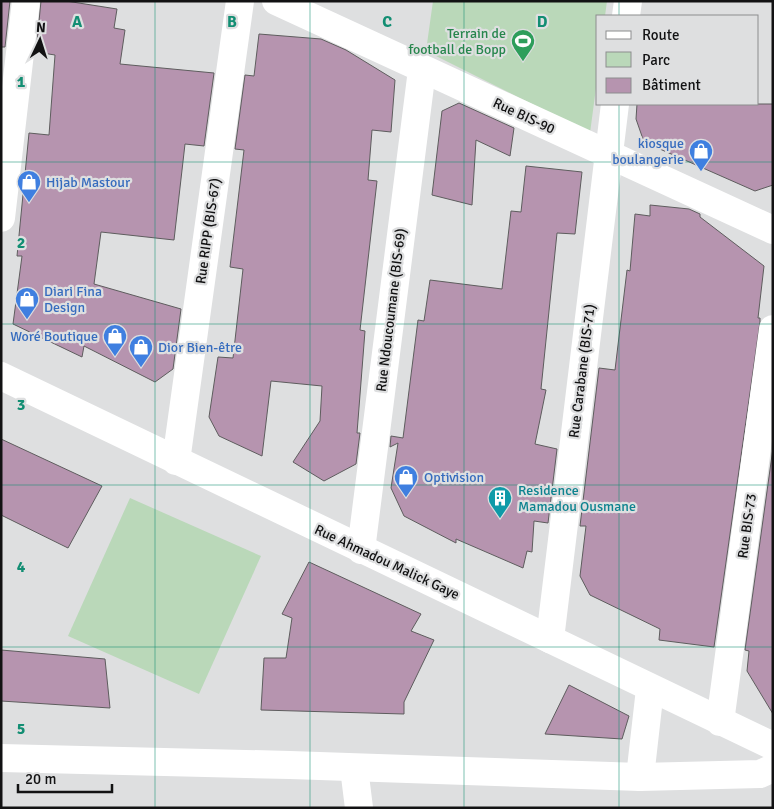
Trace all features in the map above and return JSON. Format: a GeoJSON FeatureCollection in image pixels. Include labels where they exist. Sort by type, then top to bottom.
{"type":"FeatureCollection","features":[{"type":"Feature","properties":{"kind":"street"},"geometry":{"type":"LineString","coordinates":[[1,218],[26,1]]}},
{"type":"Feature","properties":{"kind":"street","name":"Rue RIPP (BIS-67)"},"geometry":{"type":"LineString","coordinates":[[176,461],[240,1]]}},
{"type":"Feature","properties":{"kind":"street","name":"Rue BIS-90"},"geometry":{"type":"LineString","coordinates":[[276,1],[422,70],[773,230]]}},
{"type":"Feature","properties":{"kind":"street"},"geometry":{"type":"LineString","coordinates":[[626,15],[628,1]]}},
{"type":"Feature","properties":{"kind":"street","name":"Rue Ndoucoumane (BIS-69)"},"geometry":{"type":"LineString","coordinates":[[361,550],[422,70]]}},
{"type":"Feature","properties":{"kind":"street","name":"Rue Carabane (BIS-71)"},"geometry":{"type":"LineString","coordinates":[[550,639],[615,105]]}},
{"type":"Feature","properties":{"kind":"street","name":"Rue BIS-73"},"geometry":{"type":"LineString","coordinates":[[720,722],[773,329]]}},
{"type":"Feature","properties":{"kind":"street","name":"Rue Ahmadou Malick Gaye"},"geometry":{"type":"LineString","coordinates":[[1,376],[550,639],[650,689],[773,746]]}},
{"type":"Feature","properties":{"kind":"street"},"geometry":{"type":"LineString","coordinates":[[640,777],[650,689]]}},
{"type":"Feature","properties":{"kind":"street"},"geometry":{"type":"LineString","coordinates":[[1,758],[640,777],[760,774],[773,768]]}},
{"type":"Feature","properties":{"kind":"street"},"geometry":{"type":"LineString","coordinates":[[354,768],[358,808]]}},
{"type":"Feature","properties":{"kind":"green space","name":"Terrain de football de Bopp"},"geometry":{"type":"Polygon","coordinates":[[[433,1],[607,1],[605,15],[596,15],[596,88],[590,133],[426,51],[433,1]]]}},
{"type":"Feature","properties":{"kind":"green space"},"geometry":{"type":"Polygon","coordinates":[[[130,498],[261,556],[199,694],[68,636],[130,498]]]}},
{"type":"Feature","properties":{"kind":"building"},"geometry":{"type":"Polygon","coordinates":[[[1,1],[10,1],[5,47],[1,47],[1,1]]]}},
{"type":"Feature","properties":{"kind":"building"},"geometry":{"type":"Polygon","coordinates":[[[41,1],[66,1],[117,9],[114,28],[125,30],[120,64],[214,73],[204,146],[185,144],[174,240],[101,232],[94,284],[181,309],[173,369],[155,382],[84,346],[82,357],[13,324],[22,256],[17,256],[29,133],[49,135],[55,55],[36,52],[41,1]]]}},
{"type":"Feature","properties":{"kind":"building"},"geometry":{"type":"Polygon","coordinates":[[[259,34],[321,39],[346,50],[395,80],[391,132],[372,130],[368,180],[377,181],[360,330],[365,331],[357,433],[360,433],[356,464],[324,481],[293,462],[320,421],[322,386],[271,381],[262,456],[219,436],[209,417],[218,357],[233,358],[243,269],[230,267],[244,150],[235,149],[245,75],[254,76],[259,34]]]}},
{"type":"Feature","properties":{"kind":"building"},"geometry":{"type":"Polygon","coordinates":[[[459,103],[514,128],[510,156],[476,140],[472,205],[432,195],[442,111],[459,103]]]}},
{"type":"Feature","properties":{"kind":"building"},"geometry":{"type":"Polygon","coordinates":[[[773,104],[773,185],[755,191],[644,142],[636,119],[637,105],[773,104]]]}},
{"type":"Feature","properties":{"kind":"building"},"geometry":{"type":"Polygon","coordinates":[[[526,166],[582,172],[575,234],[557,233],[541,389],[546,390],[535,444],[557,449],[548,523],[534,521],[532,552],[527,551],[523,568],[456,539],[456,543],[404,516],[391,488],[398,443],[390,447],[391,436],[403,438],[418,320],[424,321],[430,280],[502,289],[511,211],[521,212],[526,166]]]}},
{"type":"Feature","properties":{"kind":"building"},"geometry":{"type":"Polygon","coordinates":[[[650,205],[689,209],[700,214],[700,217],[764,266],[758,318],[760,318],[760,322],[714,647],[659,640],[660,629],[590,595],[580,576],[586,526],[580,526],[599,368],[615,370],[627,270],[630,271],[635,214],[650,216],[650,205]]]}},
{"type":"Feature","properties":{"kind":"building"},"geometry":{"type":"Polygon","coordinates":[[[1,439],[102,486],[68,548],[1,515],[1,439]]]}},
{"type":"Feature","properties":{"kind":"building"},"geometry":{"type":"Polygon","coordinates":[[[773,448],[773,714],[747,671],[749,651],[745,650],[773,448]]]}},
{"type":"Feature","properties":{"kind":"building"},"geometry":{"type":"Polygon","coordinates":[[[309,562],[421,614],[411,631],[434,640],[404,702],[404,714],[261,710],[264,658],[286,658],[292,618],[282,614],[309,562]]]}},
{"type":"Feature","properties":{"kind":"building"},"geometry":{"type":"Polygon","coordinates":[[[1,650],[105,659],[110,708],[1,701],[1,650]]]}},
{"type":"Feature","properties":{"kind":"building"},"geometry":{"type":"Polygon","coordinates":[[[569,685],[629,716],[622,739],[545,734],[569,685]]]}},
{"type":"Feature","properties":{"kind":"place","name":"Terrain de football de Bopp"},"geometry":{"type":"Point","coordinates":[523,62]}},
{"type":"Feature","properties":{"kind":"place","name":"kiosque boulangerie"},"geometry":{"type":"Point","coordinates":[701,172]}},
{"type":"Feature","properties":{"kind":"place","name":"Hijab Mastour"},"geometry":{"type":"Point","coordinates":[29,203]}},
{"type":"Feature","properties":{"kind":"place","name":"Diari Fina Design"},"geometry":{"type":"Point","coordinates":[27,320]}},
{"type":"Feature","properties":{"kind":"place","name":"Woré Boutique"},"geometry":{"type":"Point","coordinates":[115,357]}},
{"type":"Feature","properties":{"kind":"place","name":"Dior Bien-être"},"geometry":{"type":"Point","coordinates":[141,368]}},
{"type":"Feature","properties":{"kind":"place","name":"Optivision"},"geometry":{"type":"Point","coordinates":[406,498]}},
{"type":"Feature","properties":{"kind":"place","name":"Residence Mamadou Ousmane"},"geometry":{"type":"Point","coordinates":[500,519]}}]}
